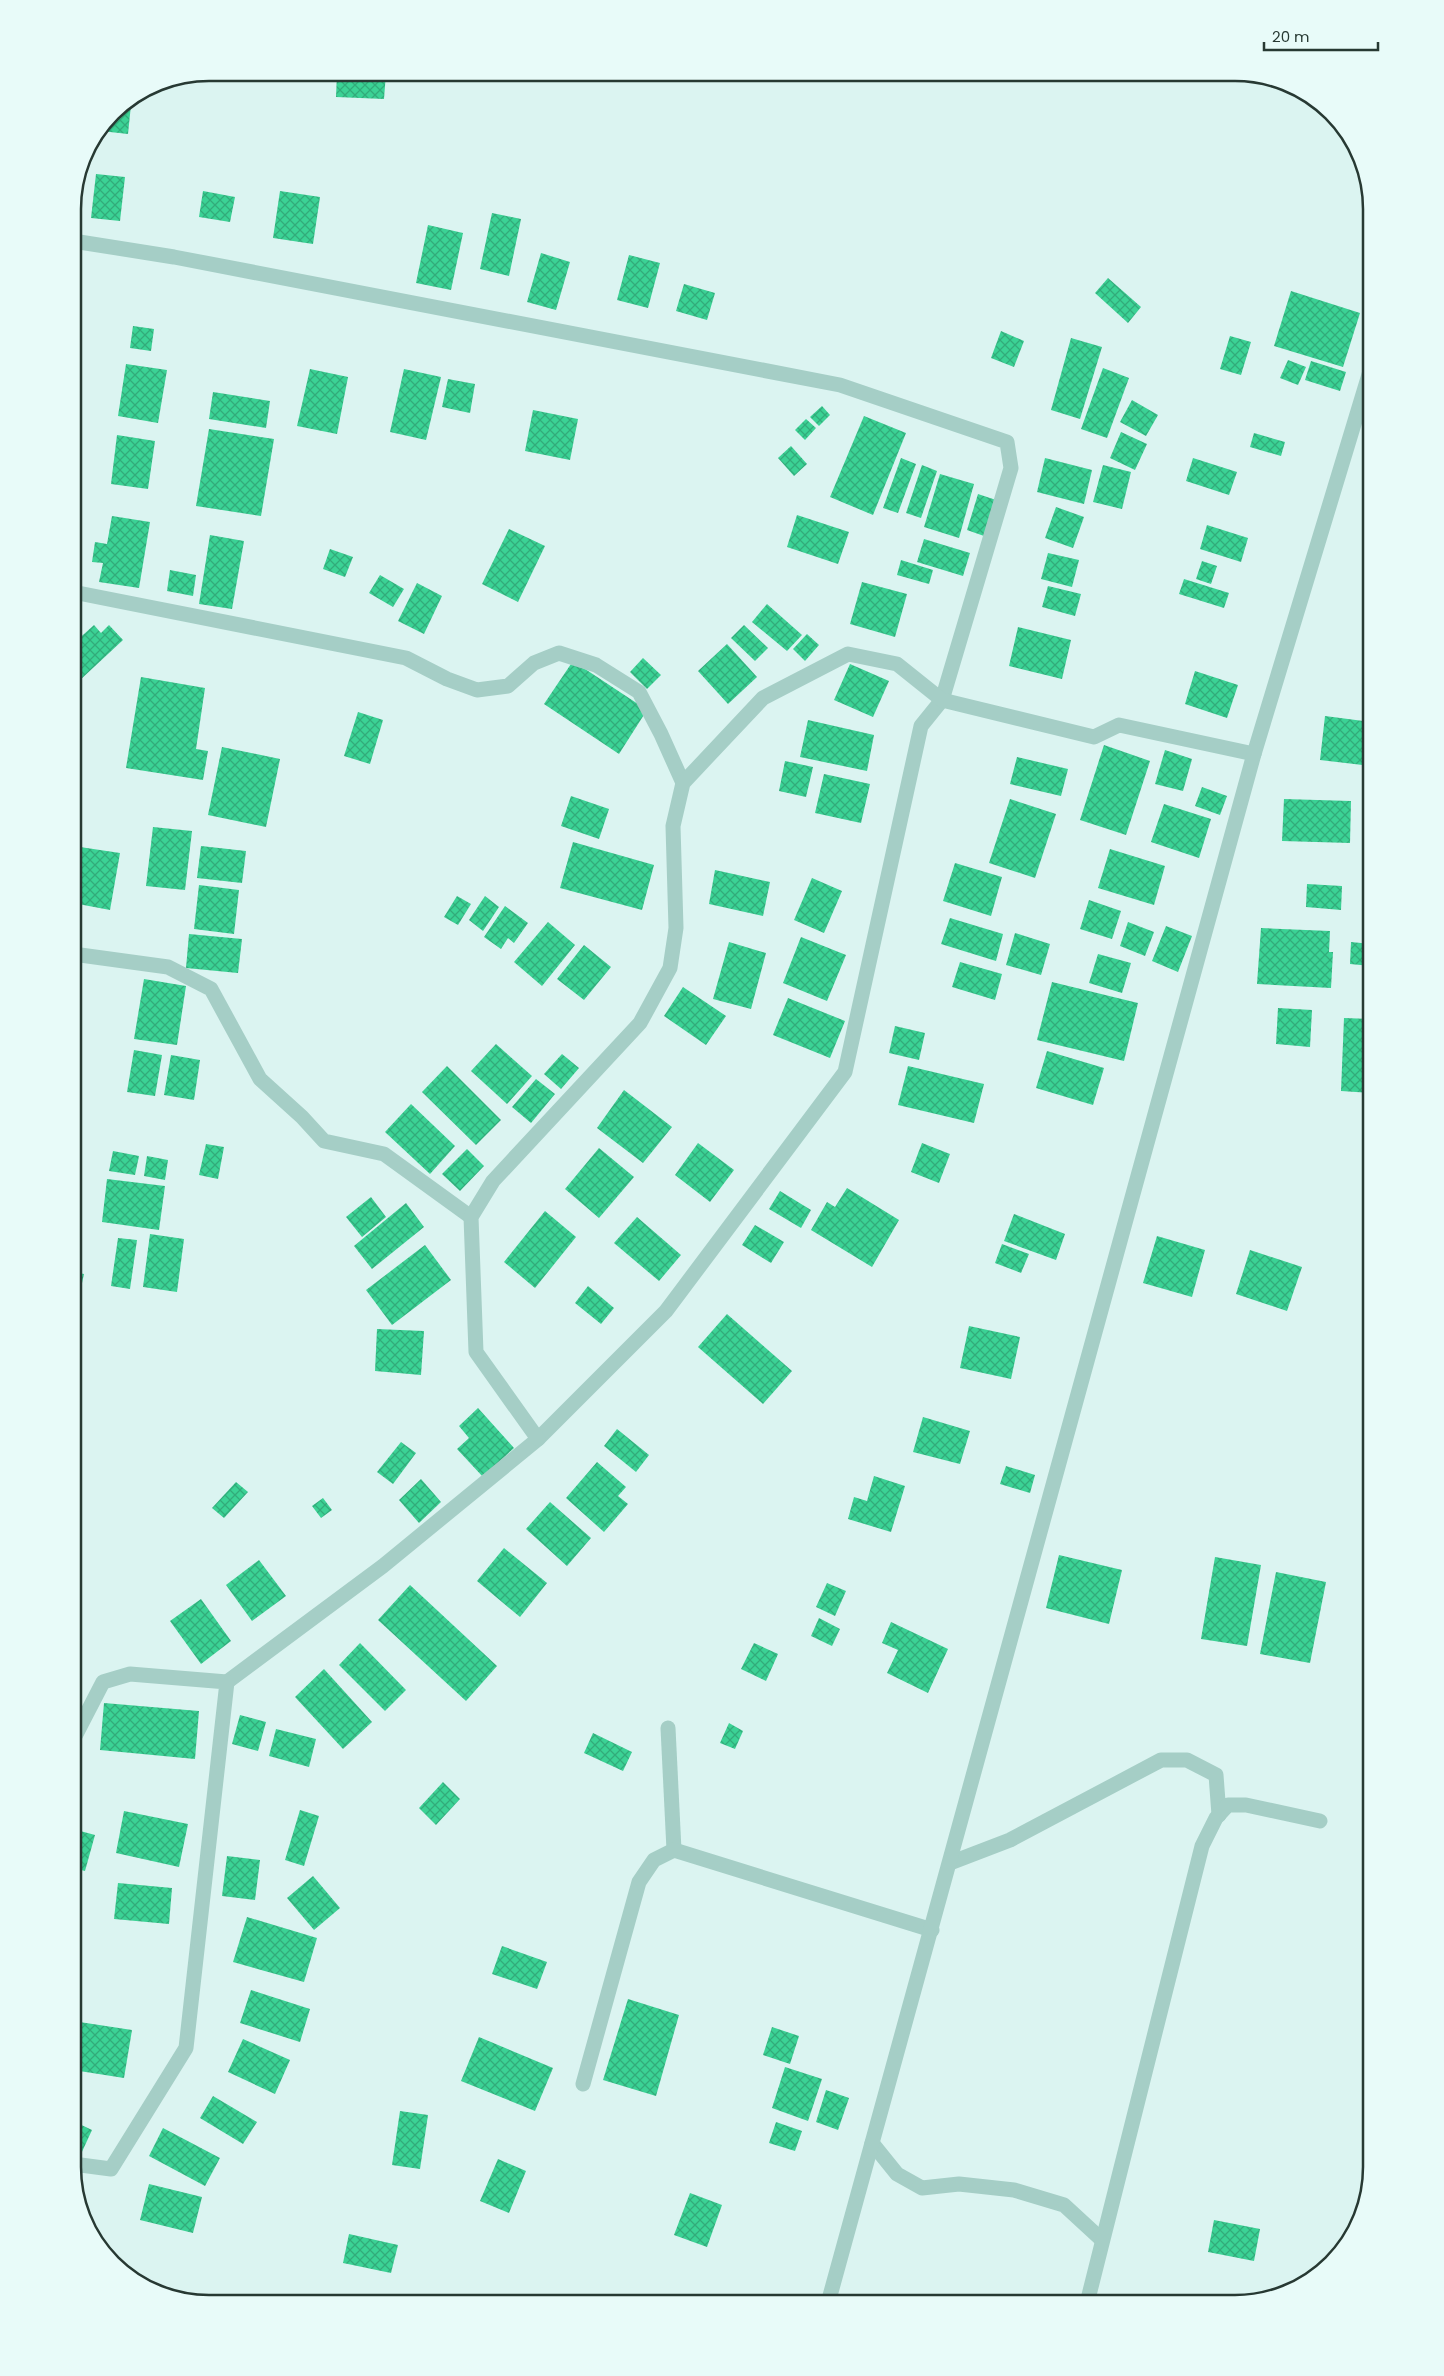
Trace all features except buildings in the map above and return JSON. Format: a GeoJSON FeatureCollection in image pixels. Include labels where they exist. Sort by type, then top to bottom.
{"type":"FeatureCollection","features":[{"type":"Feature","properties":{"kind":"street"},"geometry":{"type":"LineString","coordinates":[[81,1723],[103,1682],[130,1674],[227,1682],[383,1566],[538,1439],[666,1311],[845,1072],[921,726],[942,700],[1011,468],[1007,442],[840,386],[174,257],[82,242]]}},
{"type":"Feature","properties":{"kind":"street"},"geometry":{"type":"LineString","coordinates":[[830,2295],[1254,754],[1363,397]]}},
{"type":"Feature","properties":{"kind":"street"},"geometry":{"type":"LineString","coordinates":[[82,594],[406,658],[447,679],[477,690],[508,686],[534,663],[559,653],[596,665],[639,692],[661,734],[682,783]]}},
{"type":"Feature","properties":{"kind":"street"},"geometry":{"type":"LineString","coordinates":[[538,1439],[476,1352],[471,1217],[493,1181],[640,1023],[670,968],[676,928],[673,826],[682,783],[763,698],[848,654],[897,664],[942,700],[1094,737],[1119,725],[1254,754]]}},
{"type":"Feature","properties":{"kind":"street"},"geometry":{"type":"LineString","coordinates":[[82,955],[168,967],[211,990],[260,1080],[302,1117],[324,1140],[384,1154],[471,1217]]}},
{"type":"Feature","properties":{"kind":"street"},"geometry":{"type":"LineString","coordinates":[[81,2165],[111,2169],[186,2048],[227,1682]]}},
{"type":"Feature","properties":{"kind":"street"},"geometry":{"type":"LineString","coordinates":[[668,1728],[674,1850]]}},
{"type":"Feature","properties":{"kind":"street"},"geometry":{"type":"LineString","coordinates":[[950,1863],[1010,1840],[1161,1760],[1187,1760],[1216,1776],[1219,1815]]}},
{"type":"Feature","properties":{"kind":"street"},"geometry":{"type":"LineString","coordinates":[[1089,2295],[1193,1891],[1202,1846],[1219,1815],[1228,1805],[1246,1805],[1320,1821]]}},
{"type":"Feature","properties":{"kind":"street"},"geometry":{"type":"LineString","coordinates":[[583,2084],[639,1882],[654,1860],[674,1850],[932,1930]]}},
{"type":"Feature","properties":{"kind":"street"},"geometry":{"type":"LineString","coordinates":[[872,2143],[897,2174],[922,2188],[959,2184],[1014,2190],[1064,2205],[1102,2240]]}}]}
